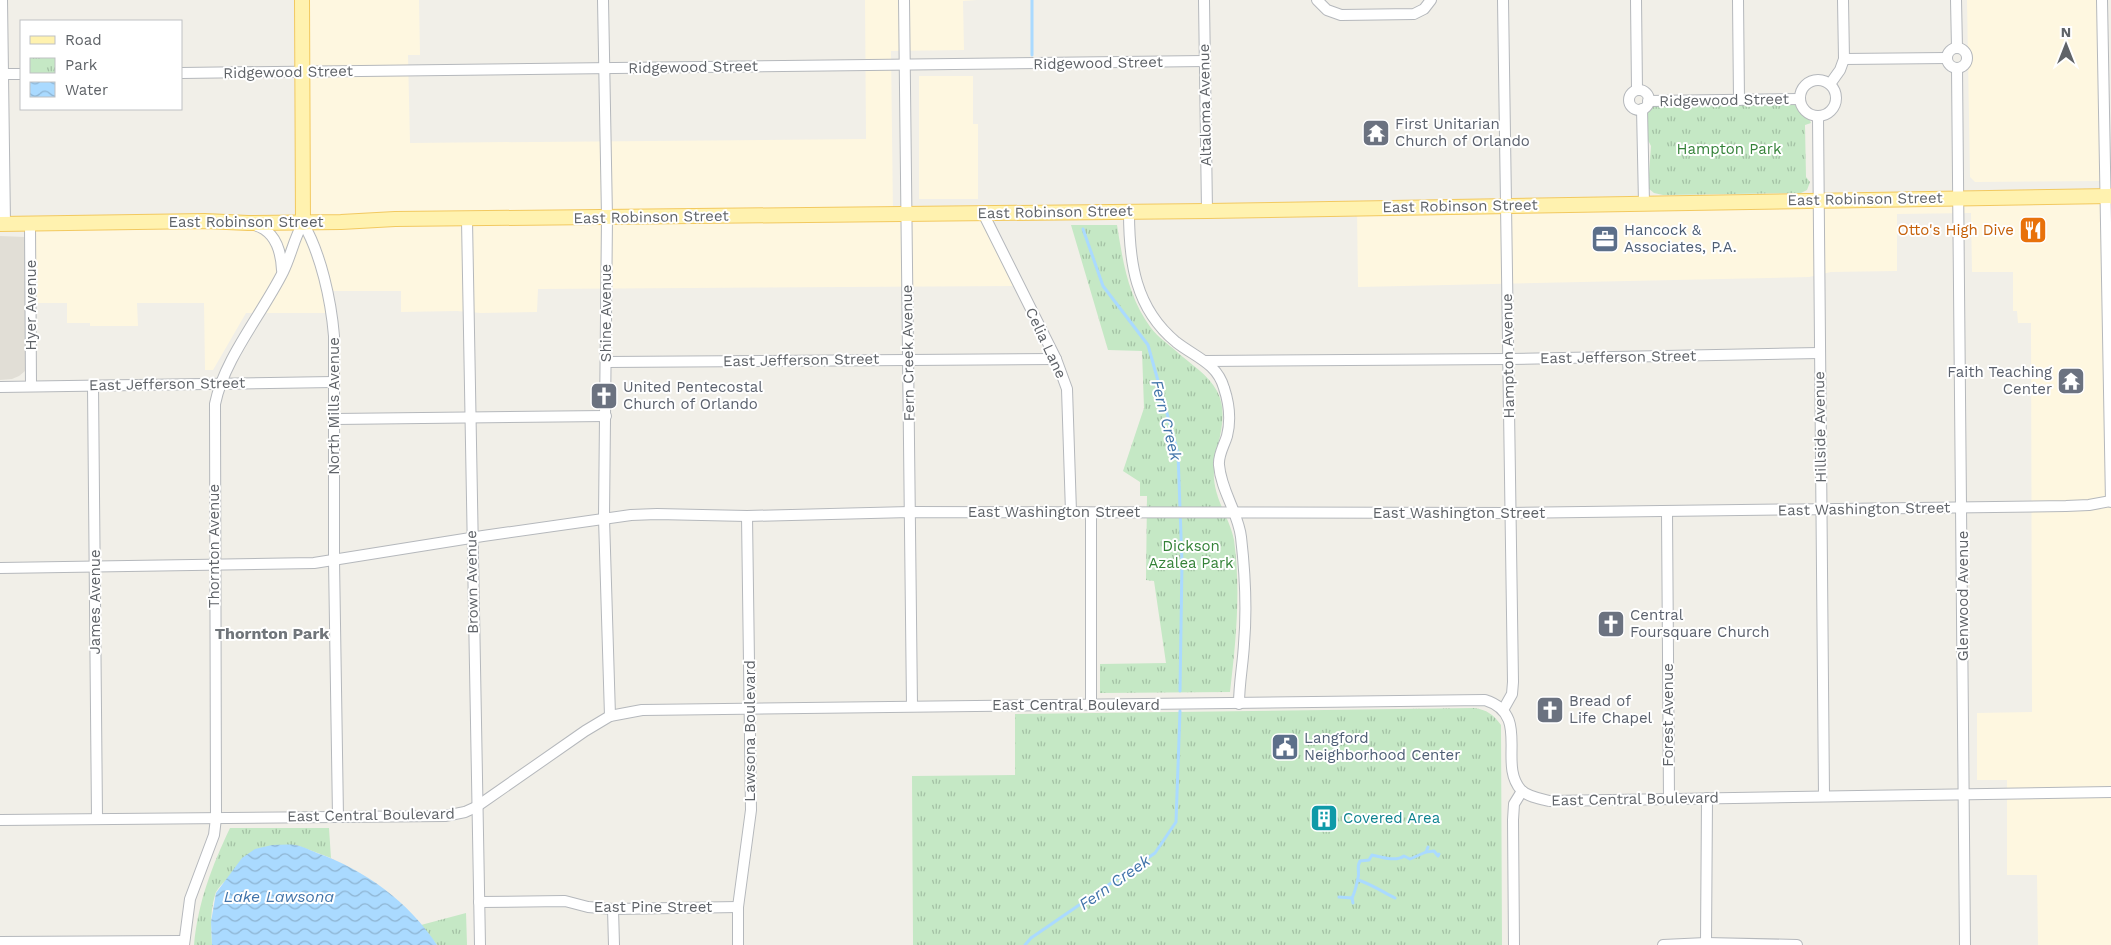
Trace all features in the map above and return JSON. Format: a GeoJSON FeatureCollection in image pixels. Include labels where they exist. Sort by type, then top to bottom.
{"type":"FeatureCollection","features":[{"type":"Feature","properties":{"kind":"main road","name":"North Mills Avenue"},"geometry":{"type":"LineString","coordinates":[[302,0],[302,222]]}},
{"type":"Feature","properties":{"kind":"main road","name":"East Robinson Street"},"geometry":{"type":"LineString","coordinates":[[3,224],[204,221],[248,223],[395,219],[467,220],[1129,212],[1505,204],[2108,196]]}},
{"type":"Feature","properties":{"kind":"street"},"geometry":{"type":"LineString","coordinates":[[2,0],[3,224]]}},
{"type":"Feature","properties":{"kind":"street","name":"Shine Avenue"},"geometry":{"type":"LineString","coordinates":[[603,0],[607,217],[604,518],[610,716]]}},
{"type":"Feature","properties":{"kind":"street","name":"Fern Creek Avenue"},"geometry":{"type":"LineString","coordinates":[[904,0],[912,706]]}},
{"type":"Feature","properties":{"kind":"street","name":"Altaloma Avenue"},"geometry":{"type":"LineString","coordinates":[[1204,0],[1207,210]]}},
{"type":"Feature","properties":{"kind":"street"},"geometry":{"type":"LineString","coordinates":[[1317,0],[1327,10],[1341,15],[1414,14],[1424,9],[1431,0]]}},
{"type":"Feature","properties":{"kind":"street","name":"Hampton Avenue"},"geometry":{"type":"LineString","coordinates":[[1503,0],[1513,682],[1512,694],[1503,710]]}},
{"type":"Feature","properties":{"kind":"street"},"geometry":{"type":"LineString","coordinates":[[1636,0],[1637,90]]}},
{"type":"Feature","properties":{"kind":"street"},"geometry":{"type":"LineString","coordinates":[[1738,0],[1739,100]]}},
{"type":"Feature","properties":{"kind":"street"},"geometry":{"type":"LineString","coordinates":[[1830,84],[1840,70],[1844,59],[1843,0]]}},
{"type":"Feature","properties":{"kind":"street"},"geometry":{"type":"LineString","coordinates":[[1956,0],[1957,48]]}},
{"type":"Feature","properties":{"kind":"street"},"geometry":{"type":"LineString","coordinates":[[2102,0],[2108,196],[2111,502]]}},
{"type":"Feature","properties":{"kind":"street"},"geometry":{"type":"LineString","coordinates":[[1957,48],[1966,52],[1967,58],[1966,63],[1957,68],[1948,63],[1947,58],[1951,49],[1957,48]]}},
{"type":"Feature","properties":{"kind":"street"},"geometry":{"type":"LineString","coordinates":[[1844,59],[1947,58]]}},
{"type":"Feature","properties":{"kind":"street","name":"Ridgewood Street"},"geometry":{"type":"LineString","coordinates":[[182,73],[1205,61]]}},
{"type":"Feature","properties":{"kind":"street","name":"Glenwood Avenue"},"geometry":{"type":"LineString","coordinates":[[1957,68],[1965,945]]}},
{"type":"Feature","properties":{"kind":"street"},"geometry":{"type":"LineString","coordinates":[[1,74],[20,74]]}},
{"type":"Feature","properties":{"kind":"street"},"geometry":{"type":"LineString","coordinates":[[1812,81],[1824,81],[1830,84],[1836,94],[1836,104],[1826,115],[1818,117],[1805,111],[1800,99],[1805,86],[1812,81]]}},
{"type":"Feature","properties":{"kind":"street"},"geometry":{"type":"LineString","coordinates":[[1644,203],[1645,105],[1647,94],[1637,90],[1631,93],[1629,102],[1635,109],[1645,105]]}},
{"type":"Feature","properties":{"kind":"street","name":"Ridgewood Street"},"geometry":{"type":"LineString","coordinates":[[1645,105],[1800,99]]}},
{"type":"Feature","properties":{"kind":"street","name":"Hillside Avenue"},"geometry":{"type":"LineString","coordinates":[[1818,117],[1824,796]]}},
{"type":"Feature","properties":{"kind":"street"},"geometry":{"type":"LineString","coordinates":[[1129,212],[1129,243],[1139,292],[1159,325],[1176,341],[1216,370],[1224,386],[1229,406],[1229,425],[1219,465],[1227,497],[1236,513],[1241,537],[1245,614],[1244,644],[1239,679],[1239,704]]}},
{"type":"Feature","properties":{"kind":"street","name":"Celia Lane"},"geometry":{"type":"LineString","coordinates":[[983,213],[1056,359],[1067,389],[1071,512]]}},
{"type":"Feature","properties":{"kind":"street","name":"Brown Avenue"},"geometry":{"type":"LineString","coordinates":[[467,220],[471,538],[480,945]]}},
{"type":"Feature","properties":{"kind":"street","name":"Thornton Avenue"},"geometry":{"type":"LineString","coordinates":[[184,943],[190,899],[214,835],[216,818],[214,416],[220,383],[282,273],[294,238],[302,222]]}},
{"type":"Feature","properties":{"kind":"street","name":"North Mills Avenue"},"geometry":{"type":"LineString","coordinates":[[302,222],[313,241],[330,306],[334,336],[334,560],[338,816]]}},
{"type":"Feature","properties":{"kind":"street"},"geometry":{"type":"LineString","coordinates":[[248,223],[260,226],[275,241],[280,250],[282,273]]}},
{"type":"Feature","properties":{"kind":"street","name":"Hyer Avenue"},"geometry":{"type":"LineString","coordinates":[[30,224],[32,386]]}},
{"type":"Feature","properties":{"kind":"street","name":"East Jefferson Street"},"geometry":{"type":"LineString","coordinates":[[1206,361],[1509,359],[1819,353]]}},
{"type":"Feature","properties":{"kind":"street","name":"East Jefferson Street"},"geometry":{"type":"LineString","coordinates":[[606,362],[1056,359]]}},
{"type":"Feature","properties":{"kind":"street","name":"East Jefferson Street"},"geometry":{"type":"LineString","coordinates":[[0,387],[334,382]]}},
{"type":"Feature","properties":{"kind":"street","name":"James Avenue"},"geometry":{"type":"LineString","coordinates":[[93,386],[97,818]]}},
{"type":"Feature","properties":{"kind":"street"},"geometry":{"type":"LineString","coordinates":[[335,419],[606,416]]}},
{"type":"Feature","properties":{"kind":"street","name":"East Washington Street"},"geometry":{"type":"LineString","coordinates":[[0,568],[314,563],[604,518],[657,514],[747,516],[910,512],[1667,512],[1962,508],[2089,505],[2111,502]]}},
{"type":"Feature","properties":{"kind":"street"},"geometry":{"type":"LineString","coordinates":[[1091,512],[1091,705]]}},
{"type":"Feature","properties":{"kind":"street","name":"Forest Avenue"},"geometry":{"type":"LineString","coordinates":[[1667,512],[1669,799]]}},
{"type":"Feature","properties":{"kind":"street","name":"Lawsona Boulevard"},"geometry":{"type":"LineString","coordinates":[[738,945],[738,907],[751,810],[747,516]]}},
{"type":"Feature","properties":{"kind":"street","name":"East Central Boulevard"},"geometry":{"type":"LineString","coordinates":[[0,820],[445,816],[465,812],[476,807],[585,731],[610,716],[642,710],[1485,700],[1495,703],[1503,710]]}},
{"type":"Feature","properties":{"kind":"street"},"geometry":{"type":"LineString","coordinates":[[1503,710],[1509,720],[1511,730],[1512,766],[1516,782],[1522,791],[1514,804],[1513,820],[1514,945]]}},
{"type":"Feature","properties":{"kind":"street","name":"East Central Boulevard"},"geometry":{"type":"LineString","coordinates":[[1522,791],[1536,798],[1550,801],[2111,792]]}},
{"type":"Feature","properties":{"kind":"street"},"geometry":{"type":"LineString","coordinates":[[1706,943],[1707,798]]}},
{"type":"Feature","properties":{"kind":"street","name":"East Pine Street"},"geometry":{"type":"LineString","coordinates":[[479,902],[564,901],[588,907],[613,909],[738,907]]}},
{"type":"Feature","properties":{"kind":"street"},"geometry":{"type":"LineString","coordinates":[[613,909],[614,945]]}},
{"type":"Feature","properties":{"kind":"street"},"geometry":{"type":"LineString","coordinates":[[0,942],[184,943]]}},
{"type":"Feature","properties":{"kind":"street"},"geometry":{"type":"LineString","coordinates":[[1663,945],[1706,943],[1797,945]]}},
{"type":"Feature","properties":{"kind":"shaded area"},"geometry":{"type":"Polygon","coordinates":[[[304,0],[419,0],[420,55],[408,55],[410,143],[866,139],[865,0],[977,0],[963,1],[964,50],[891,51],[893,214],[978,213],[1015,286],[538,289],[537,312],[481,313],[457,311],[401,312],[401,291],[332,291],[332,313],[246,313],[213,370],[205,370],[204,303],[137,303],[138,326],[90,326],[90,323],[67,323],[67,303],[32,303],[32,224],[306,220],[304,0]]]}},
{"type":"Feature","properties":{"kind":"shaded area"},"geometry":{"type":"Polygon","coordinates":[[[1967,0],[2102,0],[2104,181],[1975,182],[1970,177],[1967,0]]]}},
{"type":"Feature","properties":{"kind":"shaded area"},"geometry":{"type":"Polygon","coordinates":[[[919,76],[973,76],[973,124],[978,124],[978,199],[919,199],[919,76]]]}},
{"type":"Feature","properties":{"kind":"shaded area"},"geometry":{"type":"Polygon","coordinates":[[[2111,197],[2111,945],[2038,945],[2037,875],[2007,875],[2007,780],[1977,780],[1977,713],[2032,712],[2031,323],[2018,323],[2017,311],[2013,311],[2013,272],[1972,272],[1971,213],[1897,214],[1897,271],[1831,272],[1809,277],[1358,287],[1357,208],[2111,197]]]}},
{"type":"Feature","properties":{"kind":"shaded area"},"geometry":{"type":"Polygon","coordinates":[[[0,236],[25,237],[26,363],[25,371],[19,376],[0,380],[0,236]]]}},
{"type":"Feature","properties":{"kind":"green space","name":"Hampton Park"},"geometry":{"type":"Polygon","coordinates":[[[1792,103],[1806,112],[1811,123],[1805,125],[1806,177],[1810,182],[1807,190],[1801,193],[1663,195],[1654,193],[1648,188],[1651,146],[1648,140],[1648,107],[1651,105],[1792,103]]]}},
{"type":"Feature","properties":{"kind":"green space","name":"Dickson Azalea Park"},"geometry":{"type":"Polygon","coordinates":[[[1071,225],[1117,225],[1128,279],[1143,316],[1157,334],[1209,379],[1217,391],[1221,402],[1222,424],[1214,468],[1214,479],[1217,495],[1234,540],[1237,578],[1236,635],[1230,692],[1100,693],[1100,664],[1166,663],[1154,581],[1146,580],[1147,496],[1140,496],[1140,482],[1123,471],[1144,408],[1142,351],[1108,350],[1071,225]]]}},
{"type":"Feature","properties":{"kind":"green space"},"geometry":{"type":"Polygon","coordinates":[[[1474,708],[1489,713],[1501,725],[1502,945],[913,945],[912,776],[1015,775],[1015,714],[1474,708]]]}},
{"type":"Feature","properties":{"kind":"green space"},"geometry":{"type":"Polygon","coordinates":[[[230,828],[329,828],[331,858],[296,845],[238,872],[220,887],[215,895],[211,926],[212,945],[194,945],[202,899],[217,856],[230,828]]]}},
{"type":"Feature","properties":{"kind":"green space"},"geometry":{"type":"Polygon","coordinates":[[[466,913],[467,945],[437,945],[421,925],[466,913]]]}},
{"type":"Feature","properties":{"kind":"water","name":"Lake Lawsona"},"geometry":{"type":"Polygon","coordinates":[[[272,845],[303,847],[335,860],[369,878],[399,901],[426,929],[437,945],[212,945],[211,922],[216,893],[242,858],[255,849],[272,845]]]}},
{"type":"Feature","properties":{"kind":"waterway","name":"Fern Creek"},"geometry":{"type":"LineString","coordinates":[[1032,0],[1032,55]]}},
{"type":"Feature","properties":{"kind":"waterway","name":"Fern Creek"},"geometry":{"type":"LineString","coordinates":[[1083,229],[1103,286],[1148,345],[1178,453],[1182,563],[1180,691]]}},
{"type":"Feature","properties":{"kind":"waterway","name":"Fern Creek"},"geometry":{"type":"LineString","coordinates":[[1025,945],[1031,938],[1155,853],[1176,822],[1180,711]]}},
{"type":"Feature","properties":{"kind":"waterway"},"geometry":{"type":"LineString","coordinates":[[1339,897],[1352,898],[1358,878],[1360,861],[1369,860],[1372,855],[1393,859],[1404,856],[1410,859],[1426,852],[1428,847]]}},
{"type":"Feature","properties":{"kind":"waterway"},"geometry":{"type":"LineString","coordinates":[[1426,852],[1434,851],[1438,856],[1439,854]]}},
{"type":"Feature","properties":{"kind":"waterway"},"geometry":{"type":"LineString","coordinates":[[1358,880],[1395,898]]}},
{"type":"Feature","properties":{"kind":"waterway"},"geometry":{"type":"LineString","coordinates":[[1352,898],[1353,903]]}},
{"type":"Feature","properties":{"kind":"place","name":"First Unitarian Church of Orlando"},"geometry":{"type":"Point","coordinates":[1376,133]}},
{"type":"Feature","properties":{"kind":"place","name":"Otto's High Dive"},"geometry":{"type":"Point","coordinates":[2033,230]}},
{"type":"Feature","properties":{"kind":"place","name":"Hancock & Associates, P.A."},"geometry":{"type":"Point","coordinates":[1605,239]}},
{"type":"Feature","properties":{"kind":"place","name":"Faith Teaching Center"},"geometry":{"type":"Point","coordinates":[2071,381]}},
{"type":"Feature","properties":{"kind":"place","name":"United Pentecostal Church of Orlando"},"geometry":{"type":"Point","coordinates":[604,396]}},
{"type":"Feature","properties":{"kind":"place","name":"Central Foursquare Church"},"geometry":{"type":"Point","coordinates":[1611,624]}},
{"type":"Feature","properties":{"kind":"place","name":"Bread of Life Chapel"},"geometry":{"type":"Point","coordinates":[1550,710]}},
{"type":"Feature","properties":{"kind":"place","name":"Langford Neighborhood Center"},"geometry":{"type":"Point","coordinates":[1285,747]}},
{"type":"Feature","properties":{"kind":"place","name":"Covered Area"},"geometry":{"type":"Point","coordinates":[1324,818]}},
{"type":"Feature","properties":{"kind":"district","name":"Thornton Park"},"geometry":{"type":"Point","coordinates":[272,633]}}]}
